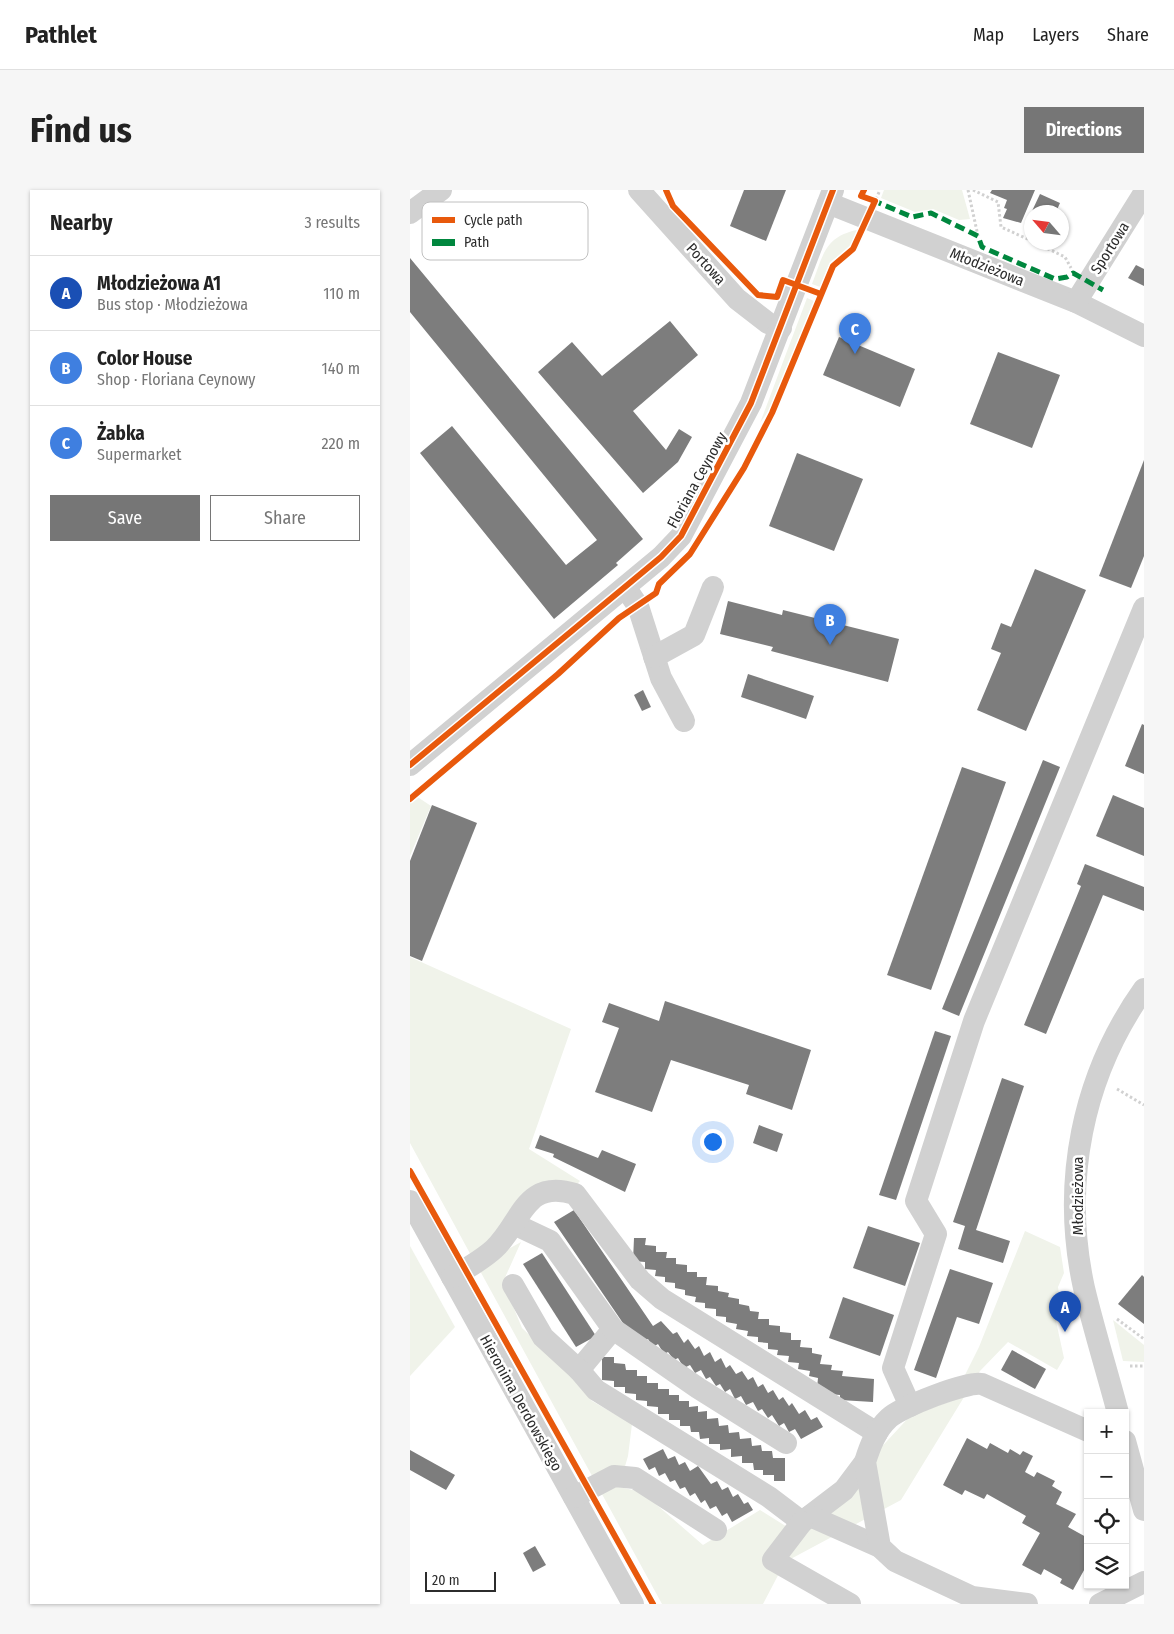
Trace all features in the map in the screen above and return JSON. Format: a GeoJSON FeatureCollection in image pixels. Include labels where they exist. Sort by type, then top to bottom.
{"type":"FeatureCollection","features":[{"type":"Feature","properties":{"kind":"street"},"geometry":{"type":"LineString","coordinates":[[425,202],[441,190]]}},
{"type":"Feature","properties":{"kind":"street","name":"Portowa"},"geometry":{"type":"LineString","coordinates":[[639,190],[737,299],[768,323],[781,328]]}},
{"type":"Feature","properties":{"kind":"street","name":"Sportowa"},"geometry":{"type":"LineString","coordinates":[[1076,302],[1144,193]]}},
{"type":"Feature","properties":{"kind":"street","name":"Floriana Ceynowy"},"geometry":{"type":"LineString","coordinates":[[410,765],[661,557],[681,536],[751,404],[831,197]]}},
{"type":"Feature","properties":{"kind":"street","name":"Młodzieżowa"},"geometry":{"type":"LineString","coordinates":[[831,197],[1076,302],[1144,336]]}},
{"type":"Feature","properties":{"kind":"street"},"geometry":{"type":"LineString","coordinates":[[410,213],[422,204]]}},
{"type":"Feature","properties":{"kind":"street"},"geometry":{"type":"LineString","coordinates":[[625,587],[638,606],[666,689],[684,720]]}},
{"type":"Feature","properties":{"kind":"street"},"geometry":{"type":"LineString","coordinates":[[654,657],[694,635],[713,587]]}},
{"type":"Feature","properties":{"kind":"street"},"geometry":{"type":"LineString","coordinates":[[910,1406],[893,1368],[936,1234],[916,1201],[974,1021],[1144,608]]}},
{"type":"Feature","properties":{"kind":"street","name":"Młodzieżowa"},"geometry":{"type":"LineString","coordinates":[[1117,1409],[1084,1287],[1075,1219],[1076,1174],[1081,1130],[1090,1096],[1111,1044],[1144,988]]}},
{"type":"Feature","properties":{"kind":"street"},"geometry":{"type":"LineString","coordinates":[[452,1278],[494,1249],[514,1224],[529,1200],[542,1194],[565,1191],[575,1194],[640,1280],[662,1299],[877,1433]]}},
{"type":"Feature","properties":{"kind":"street","name":"Hieronima Derdowskiego"},"geometry":{"type":"LineString","coordinates":[[410,1201],[633,1604]]}},
{"type":"Feature","properties":{"kind":"street"},"geometry":{"type":"LineString","coordinates":[[514,1224],[550,1240],[614,1329],[698,1388],[786,1443]]}},
{"type":"Feature","properties":{"kind":"street"},"geometry":{"type":"LineString","coordinates":[[513,1285],[544,1337],[579,1370],[596,1390],[806,1519],[880,1547],[895,1561],[972,1597],[1026,1604]]}},
{"type":"Feature","properties":{"kind":"street"},"geometry":{"type":"LineString","coordinates":[[579,1370],[614,1329]]}},
{"type":"Feature","properties":{"kind":"street"},"geometry":{"type":"LineString","coordinates":[[850,1604],[773,1560],[806,1519],[844,1490],[865,1462],[877,1433],[894,1414],[968,1383],[975,1382],[1084,1429]]}},
{"type":"Feature","properties":{"kind":"street"},"geometry":{"type":"LineString","coordinates":[[1129,1454],[1144,1510]]}},
{"type":"Feature","properties":{"kind":"street"},"geometry":{"type":"LineString","coordinates":[[865,1462],[880,1547]]}},
{"type":"Feature","properties":{"kind":"street"},"geometry":{"type":"LineString","coordinates":[[574,1498],[614,1476],[635,1478],[716,1530]]}},
{"type":"Feature","properties":{"kind":"street"},"geometry":{"type":"LineString","coordinates":[[1100,1604],[1144,1582]]}},
{"type":"Feature","properties":{"kind":"path"},"geometry":{"type":"LineString","coordinates":[[968,190],[978,236]]}},
{"type":"Feature","properties":{"kind":"path"},"geometry":{"type":"LineString","coordinates":[[973,190],[998,202],[1001,227],[1024,238]]}},
{"type":"Feature","properties":{"kind":"path"},"geometry":{"type":"LineString","coordinates":[[1050,250],[1065,257],[1073,273]]}},
{"type":"Feature","properties":{"kind":"path"},"geometry":{"type":"LineString","coordinates":[[1109,1084],[1144,1105]]}},
{"type":"Feature","properties":{"kind":"path"},"geometry":{"type":"LineString","coordinates":[[1115,1318],[1144,1339]]}},
{"type":"Feature","properties":{"kind":"path"},"geometry":{"type":"LineString","coordinates":[[1121,1366],[1144,1366]]}},
{"type":"Feature","properties":{"kind":"shaded area"},"geometry":{"type":"Polygon","coordinates":[[[884,190],[962,190],[970,219],[959,220],[933,209],[915,212],[881,198],[884,190]]]}},
{"type":"Feature","properties":{"kind":"shaded area"},"geometry":{"type":"Polygon","coordinates":[[[857,230],[850,248],[830,262],[820,287],[812,284],[822,256],[831,243],[846,233],[857,230]]]}},
{"type":"Feature","properties":{"kind":"shaded area"},"geometry":{"type":"Polygon","coordinates":[[[807,298],[814,301],[772,406],[760,423],[807,298]]]}},
{"type":"Feature","properties":{"kind":"shaded area"},"geometry":{"type":"Polygon","coordinates":[[[416,796],[431,806],[410,856],[410,801],[416,796]]]}},
{"type":"Feature","properties":{"kind":"shaded area"},"geometry":{"type":"Polygon","coordinates":[[[410,957],[571,1029],[529,1149],[580,1181],[573,1188],[551,1180],[525,1196],[473,1259],[410,1143],[410,957]]]}},
{"type":"Feature","properties":{"kind":"shaded area"},"geometry":{"type":"Polygon","coordinates":[[[1025,1231],[1060,1247],[1064,1273],[1058,1287],[1061,1310],[1054,1312],[1064,1358],[1057,1370],[1008,1342],[980,1371],[901,1500],[785,1562],[763,1604],[662,1604],[479,1269],[501,1253],[521,1242],[503,1282],[522,1328],[561,1365],[592,1401],[632,1424],[628,1456],[619,1487],[642,1492],[703,1545],[760,1510],[800,1535],[912,1414],[952,1401],[979,1347],[1025,1231]]]}},
{"type":"Feature","properties":{"kind":"shaded area"},"geometry":{"type":"Polygon","coordinates":[[[410,1246],[455,1327],[410,1376],[410,1246]]]}},
{"type":"Feature","properties":{"kind":"shaded area"},"geometry":{"type":"Polygon","coordinates":[[[1113,1320],[1144,1345],[1144,1362],[1123,1361],[1113,1320]]]}},
{"type":"Feature","properties":{"kind":"building"},"geometry":{"type":"Polygon","coordinates":[[[744,190],[786,190],[766,241],[730,226],[744,190]]]}},
{"type":"Feature","properties":{"kind":"building"},"geometry":{"type":"Polygon","coordinates":[[[992,190],[1035,190],[1029,205],[1024,205],[1024,216],[1021,223],[1003,218],[1007,209],[1004,208],[1007,200],[990,193],[992,190]]]}},
{"type":"Feature","properties":{"kind":"building"},"geometry":{"type":"Polygon","coordinates":[[[1040,194],[1060,203],[1059,205],[1035,205],[1040,194]]]}},
{"type":"Feature","properties":{"kind":"building"},"geometry":{"type":"Polygon","coordinates":[[[410,258],[643,539],[616,563],[618,565],[554,619],[420,453],[452,426],[566,565],[597,540],[410,312],[410,258]]]}},
{"type":"Feature","properties":{"kind":"building"},"geometry":{"type":"Polygon","coordinates":[[[1136,265],[1144,269],[1144,286],[1128,278],[1136,265]]]}},
{"type":"Feature","properties":{"kind":"building"},"geometry":{"type":"Polygon","coordinates":[[[670,321],[698,355],[633,411],[666,450],[679,429],[692,437],[678,462],[643,493],[538,372],[572,342],[602,376],[670,321]]]}},
{"type":"Feature","properties":{"kind":"building"},"geometry":{"type":"Polygon","coordinates":[[[839,337],[915,369],[900,407],[823,375],[839,337]]]}},
{"type":"Feature","properties":{"kind":"building"},"geometry":{"type":"Polygon","coordinates":[[[998,352],[1060,375],[1032,448],[970,424],[998,352]]]}},
{"type":"Feature","properties":{"kind":"building"},"geometry":{"type":"Polygon","coordinates":[[[797,453],[863,479],[834,551],[769,526],[797,453]]]}},
{"type":"Feature","properties":{"kind":"building"},"geometry":{"type":"Polygon","coordinates":[[[1144,460],[1144,556],[1131,588],[1099,576],[1144,460]]]}},
{"type":"Feature","properties":{"kind":"building"},"geometry":{"type":"Polygon","coordinates":[[[1035,569],[1086,590],[1026,731],[977,710],[1001,653],[991,649],[1001,623],[1011,627],[1035,569]]]}},
{"type":"Feature","properties":{"kind":"building"},"geometry":{"type":"Polygon","coordinates":[[[728,601],[782,615],[783,610],[899,639],[888,682],[771,651],[773,647],[720,634],[728,601]]]}},
{"type":"Feature","properties":{"kind":"building"},"geometry":{"type":"Polygon","coordinates":[[[748,674],[814,696],[806,719],[741,697],[748,674]]]}},
{"type":"Feature","properties":{"kind":"building"},"geometry":{"type":"Polygon","coordinates":[[[643,690],[651,707],[642,711],[634,695],[643,690]]]}},
{"type":"Feature","properties":{"kind":"building"},"geometry":{"type":"Polygon","coordinates":[[[1142,724],[1144,725],[1144,774],[1125,766],[1142,724]]]}},
{"type":"Feature","properties":{"kind":"building"},"geometry":{"type":"Polygon","coordinates":[[[1043,760],[1060,767],[959,1016],[942,1009],[1043,760]]]}},
{"type":"Feature","properties":{"kind":"building"},"geometry":{"type":"Polygon","coordinates":[[[962,767],[1006,782],[931,990],[887,975],[962,767]]]}},
{"type":"Feature","properties":{"kind":"building"},"geometry":{"type":"Polygon","coordinates":[[[1113,795],[1144,808],[1144,856],[1096,836],[1113,795]]]}},
{"type":"Feature","properties":{"kind":"building"},"geometry":{"type":"Polygon","coordinates":[[[432,805],[477,823],[422,961],[410,956],[410,861],[432,805]]]}},
{"type":"Feature","properties":{"kind":"building"},"geometry":{"type":"Polygon","coordinates":[[[1085,864],[1144,887],[1144,911],[1103,895],[1046,1034],[1024,1025],[1081,886],[1077,884],[1085,864]]]}},
{"type":"Feature","properties":{"kind":"building"},"geometry":{"type":"Polygon","coordinates":[[[665,1001],[811,1050],[792,1110],[746,1094],[749,1085],[671,1060],[652,1112],[595,1092],[619,1028],[602,1022],[609,1003],[659,1021],[665,1001]]]}},
{"type":"Feature","properties":{"kind":"building"},"geometry":{"type":"Polygon","coordinates":[[[935,1031],[951,1036],[896,1200],[879,1195],[935,1031]]]}},
{"type":"Feature","properties":{"kind":"building"},"geometry":{"type":"Polygon","coordinates":[[[1002,1078],[1024,1086],[976,1230],[1010,1241],[1003,1263],[958,1249],[965,1226],[953,1222],[1002,1078]]]}},
{"type":"Feature","properties":{"kind":"building"},"geometry":{"type":"Polygon","coordinates":[[[759,1125],[783,1134],[777,1152],[753,1143],[759,1125]]]}},
{"type":"Feature","properties":{"kind":"building"},"geometry":{"type":"Polygon","coordinates":[[[540,1135],[598,1158],[602,1150],[636,1164],[625,1192],[553,1157],[554,1154],[535,1148],[540,1135]]]}},
{"type":"Feature","properties":{"kind":"building"},"geometry":{"type":"Polygon","coordinates":[[[574,1210],[653,1326],[661,1321],[673,1334],[677,1332],[684,1343],[688,1339],[695,1349],[699,1346],[704,1356],[710,1352],[715,1362],[721,1358],[726,1368],[730,1365],[736,1374],[742,1371],[748,1380],[753,1377],[758,1387],[763,1384],[768,1393],[773,1390],[779,1400],[783,1397],[789,1406],[792,1403],[799,1414],[805,1410],[811,1420],[817,1417],[823,1427],[801,1439],[795,1429],[789,1432],[784,1423],[779,1426],[772,1415],[768,1418],[762,1409],[758,1411],[753,1402],[746,1405],[741,1396],[735,1399],[730,1389],[725,1392],[720,1384],[716,1386],[710,1377],[706,1379],[701,1370],[695,1373],[690,1365],[684,1368],[678,1358],[674,1360],[668,1352],[664,1354],[658,1344],[653,1347],[648,1339],[643,1341],[627,1329],[554,1222],[574,1210]]]}},
{"type":"Feature","properties":{"kind":"building"},"geometry":{"type":"Polygon","coordinates":[[[868,1226],[920,1243],[905,1286],[853,1268],[868,1226]]]}},
{"type":"Feature","properties":{"kind":"building"},"geometry":{"type":"Polygon","coordinates":[[[634,1238],[646,1238],[645,1245],[656,1246],[656,1252],[667,1252],[666,1258],[676,1258],[676,1264],[687,1265],[687,1272],[697,1272],[697,1277],[707,1277],[706,1285],[718,1286],[718,1291],[729,1293],[728,1297],[739,1299],[739,1304],[749,1306],[750,1311],[759,1312],[758,1319],[769,1319],[769,1325],[780,1326],[780,1332],[791,1333],[791,1340],[801,1340],[800,1347],[812,1348],[812,1353],[822,1355],[820,1364],[832,1365],[831,1370],[843,1371],[842,1376],[874,1379],[873,1402],[840,1400],[840,1395],[829,1394],[817,1388],[818,1378],[809,1376],[810,1371],[798,1369],[799,1363],[788,1362],[789,1356],[777,1355],[778,1350],[768,1349],[768,1343],[758,1342],[758,1337],[747,1336],[748,1331],[736,1329],[737,1324],[726,1322],[726,1317],[716,1316],[716,1309],[705,1308],[705,1303],[695,1302],[696,1297],[685,1295],[685,1290],[675,1288],[675,1283],[665,1282],[665,1277],[655,1276],[656,1270],[645,1269],[645,1262],[633,1261],[634,1238]]]}},
{"type":"Feature","properties":{"kind":"building"},"geometry":{"type":"Polygon","coordinates":[[[542,1253],[596,1336],[576,1347],[523,1264],[542,1253]]]}},
{"type":"Feature","properties":{"kind":"building"},"geometry":{"type":"Polygon","coordinates":[[[950,1269],[993,1283],[979,1324],[957,1317],[936,1378],[914,1370],[950,1269]]]}},
{"type":"Feature","properties":{"kind":"building"},"geometry":{"type":"Polygon","coordinates":[[[1142,1275],[1144,1277],[1144,1324],[1118,1304],[1142,1275]]]}},
{"type":"Feature","properties":{"kind":"building"},"geometry":{"type":"Polygon","coordinates":[[[843,1297],[894,1315],[880,1356],[829,1338],[843,1297]]]}},
{"type":"Feature","properties":{"kind":"building"},"geometry":{"type":"Polygon","coordinates":[[[1012,1350],[1046,1369],[1035,1389],[1001,1370],[1012,1350]]]}},
{"type":"Feature","properties":{"kind":"building"},"geometry":{"type":"Polygon","coordinates":[[[602,1357],[614,1357],[614,1363],[625,1364],[626,1370],[637,1370],[637,1376],[647,1376],[647,1383],[658,1383],[658,1389],[669,1389],[669,1395],[679,1395],[679,1401],[689,1401],[689,1407],[698,1406],[698,1412],[707,1411],[707,1419],[718,1418],[719,1426],[728,1425],[729,1433],[739,1432],[740,1439],[751,1438],[752,1446],[761,1445],[762,1451],[772,1451],[773,1458],[785,1458],[785,1481],[774,1481],[774,1475],[763,1475],[763,1470],[754,1470],[753,1463],[742,1463],[742,1456],[731,1457],[731,1449],[720,1450],[720,1444],[709,1444],[709,1438],[700,1439],[699,1432],[691,1432],[690,1426],[680,1426],[680,1420],[669,1420],[669,1414],[658,1414],[658,1407],[647,1406],[647,1401],[636,1400],[636,1394],[625,1393],[625,1387],[614,1387],[614,1381],[602,1380],[602,1357]]]}},
{"type":"Feature","properties":{"kind":"building"},"geometry":{"type":"Polygon","coordinates":[[[967,1438],[987,1449],[990,1443],[1008,1453],[1010,1449],[1020,1455],[1023,1451],[1033,1456],[1025,1472],[1034,1477],[1037,1472],[1055,1481],[1052,1486],[1062,1492],[1056,1504],[1076,1514],[1068,1527],[1084,1536],[1084,1570],[1073,1590],[1060,1583],[1062,1579],[1044,1569],[1041,1575],[1022,1565],[1040,1533],[1022,1523],[1026,1516],[987,1494],[984,1499],[965,1490],[962,1495],[943,1485],[967,1438]]]}},
{"type":"Feature","properties":{"kind":"building"},"geometry":{"type":"Polygon","coordinates":[[[663,1449],[668,1459],[675,1456],[679,1465],[685,1462],[690,1471],[698,1466],[711,1484],[717,1481],[722,1490],[728,1487],[733,1497],[738,1494],[744,1504],[748,1502],[753,1510],[732,1522],[727,1513],[722,1516],[716,1506],[710,1509],[705,1500],[701,1503],[695,1493],[690,1496],[685,1487],[680,1489],[675,1480],[670,1482],[665,1473],[659,1476],[655,1467],[649,1470],[643,1459],[663,1449]]]}},
{"type":"Feature","properties":{"kind":"building"},"geometry":{"type":"Polygon","coordinates":[[[410,1450],[455,1475],[446,1490],[410,1470],[410,1450]]]}},
{"type":"Feature","properties":{"kind":"building"},"geometry":{"type":"Polygon","coordinates":[[[535,1546],[546,1565],[533,1572],[523,1553],[535,1546]]]}},
{"type":"Feature","properties":{"kind":"marked path"},"geometry":{"type":"LineString","coordinates":[[872,200],[912,217],[931,213],[978,236],[982,247],[1055,279],[1067,277],[1073,273],[1103,290]]}},
{"type":"Feature","properties":{"kind":"cycle path"},"geometry":{"type":"LineString","coordinates":[[666,190],[673,206],[758,295],[777,297],[783,280],[821,294]]}},
{"type":"Feature","properties":{"kind":"cycle path"},"geometry":{"type":"LineString","coordinates":[[410,765],[661,557],[681,536],[751,403],[833,190]]}},
{"type":"Feature","properties":{"kind":"cycle path"},"geometry":{"type":"LineString","coordinates":[[410,799],[558,674],[619,618],[656,593],[659,584],[690,554],[744,468],[772,413],[833,266],[853,249],[875,201],[861,196],[864,190]]}},
{"type":"Feature","properties":{"kind":"cycle path"},"geometry":{"type":"LineString","coordinates":[[410,1171],[653,1604]]}},
{"type":"Feature","properties":{"kind":"place","name":"Żabka"},"geometry":{"type":"Point","coordinates":[855,354]}},
{"type":"Feature","properties":{"kind":"place","name":"Color House"},"geometry":{"type":"Point","coordinates":[830,645]}},
{"type":"Feature","properties":{"kind":"place","name":"Młodzieżowa A1"},"geometry":{"type":"Point","coordinates":[1065,1332]}}]}
